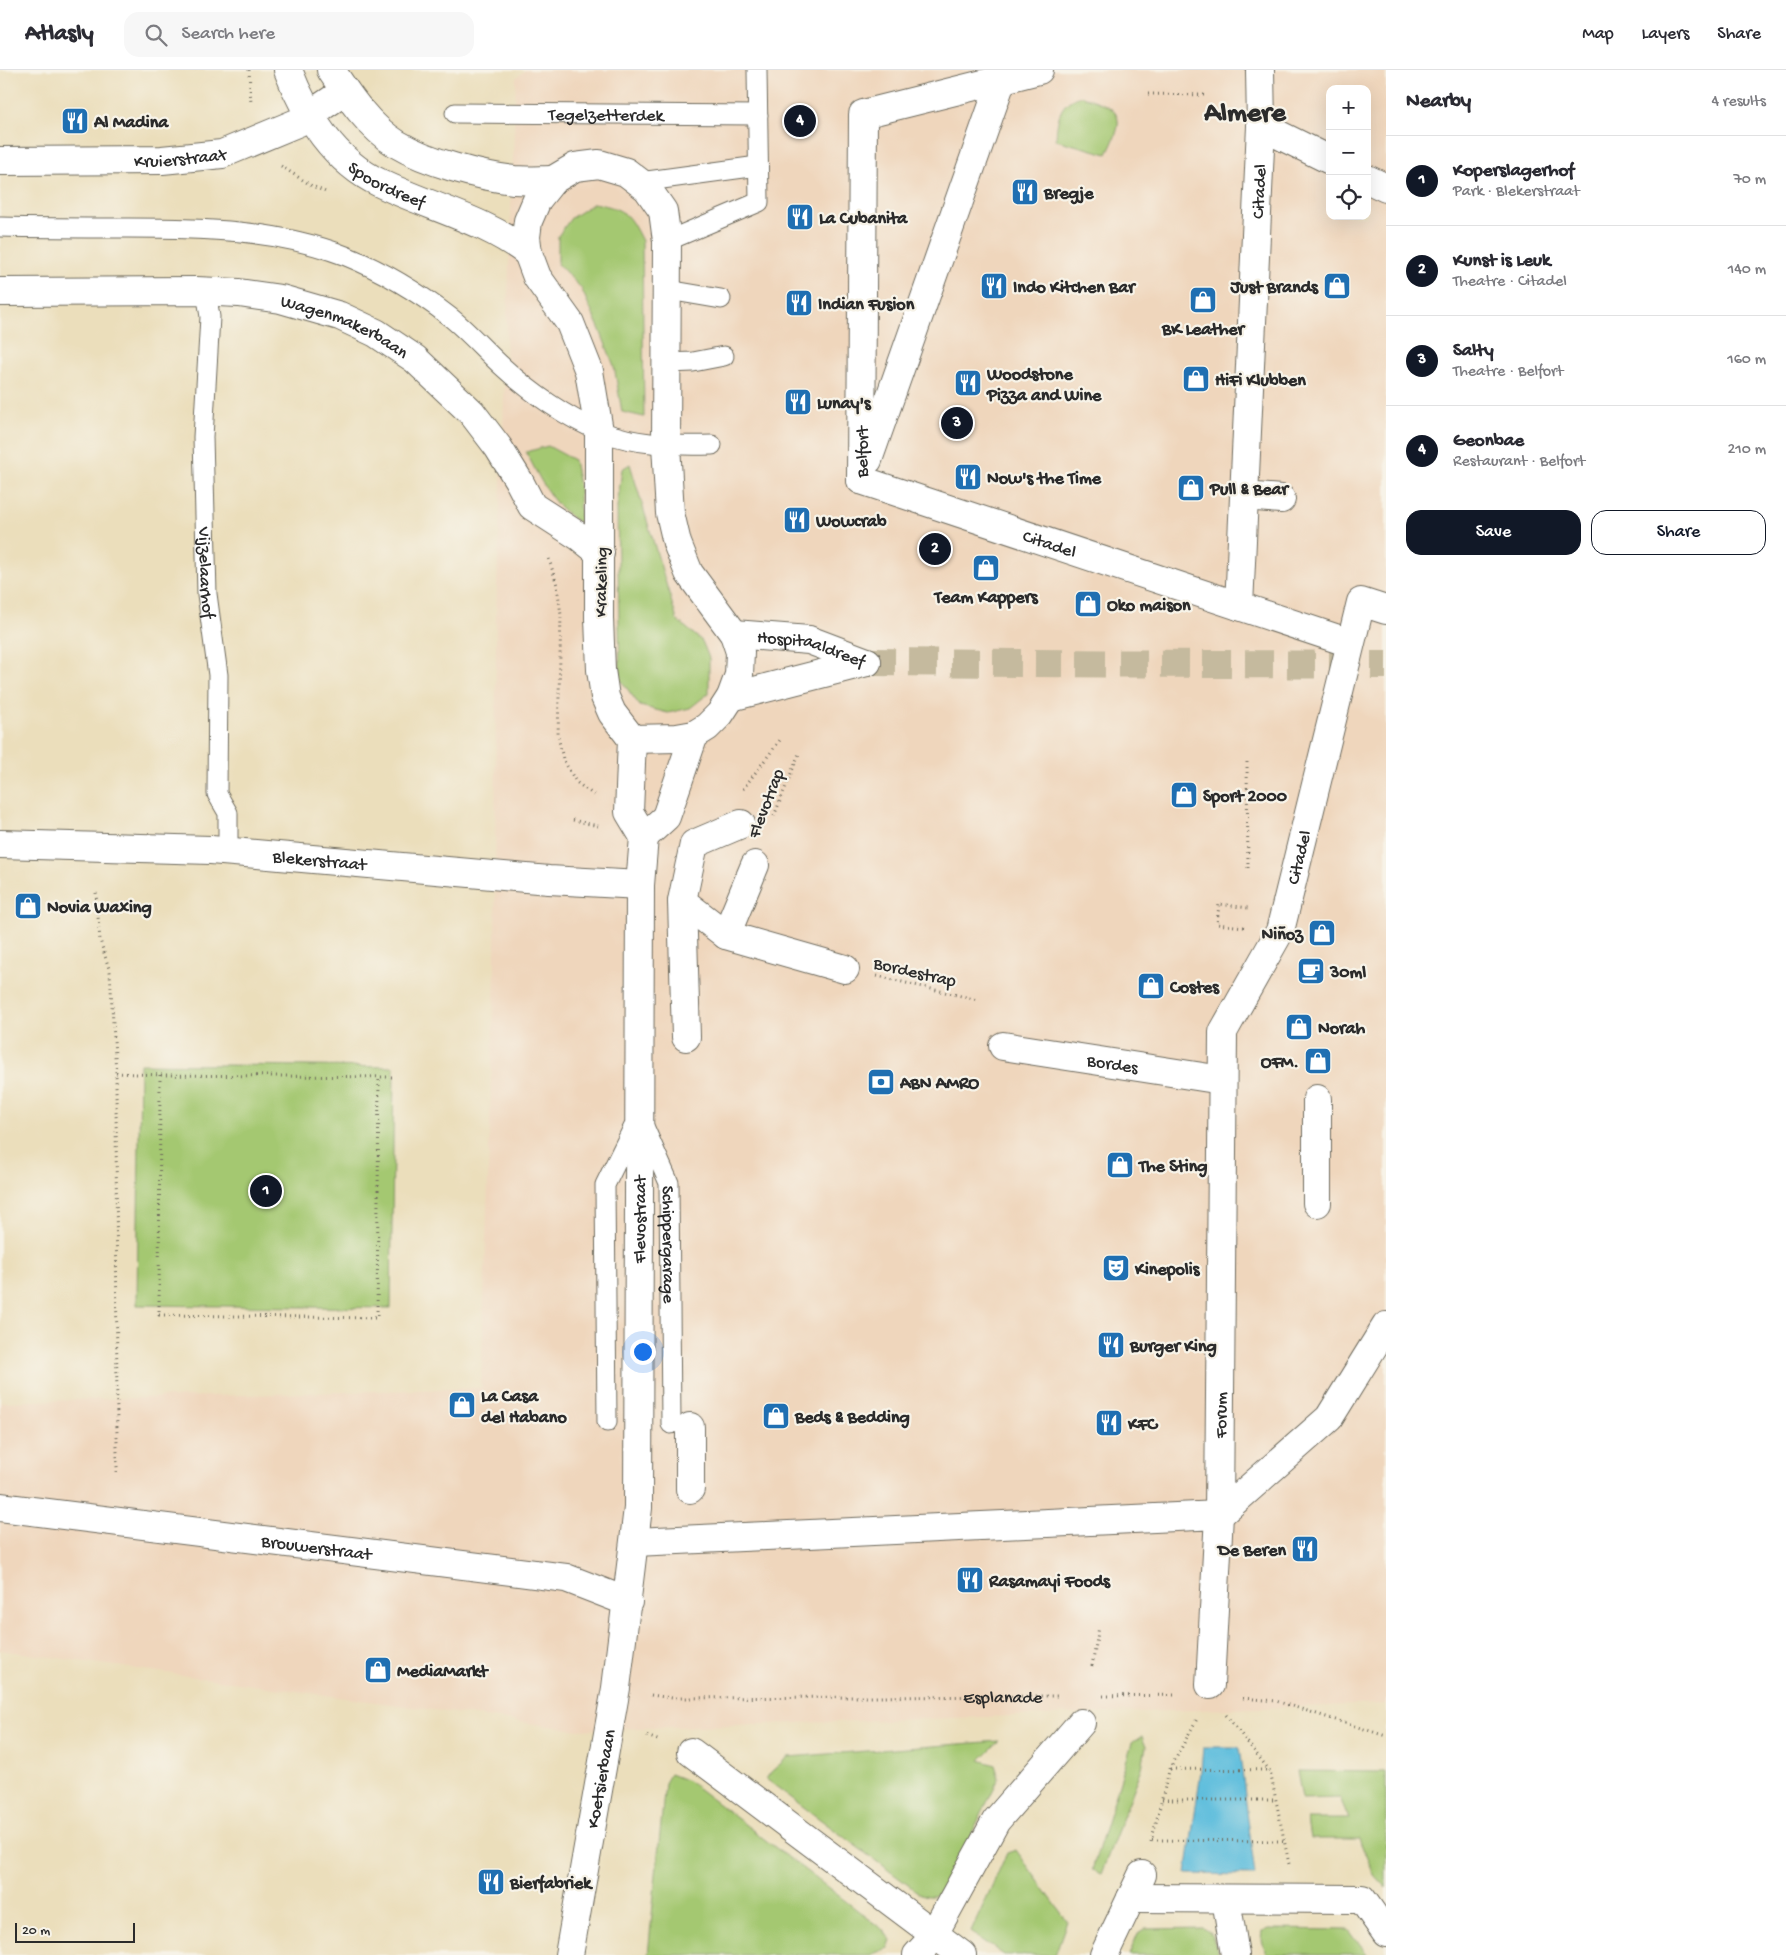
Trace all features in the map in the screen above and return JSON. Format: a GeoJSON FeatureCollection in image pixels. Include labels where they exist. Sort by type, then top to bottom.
{"type":"FeatureCollection","features":[{"type":"Feature","properties":{"kind":"street","name":"Spoordreef"},"geometry":{"type":"LineString","coordinates":[[288,70],[295,89],[310,115],[328,142],[352,166],[378,182],[444,208],[508,238],[528,253]]}},
{"type":"Feature","properties":{"kind":"street","name":"Belfort"},"geometry":{"type":"LineString","coordinates":[[861,480],[863,114],[1039,70]]}},
{"type":"Feature","properties":{"kind":"street","name":"Citadel"},"geometry":{"type":"LineString","coordinates":[[1239,606],[1260,126],[1260,70]]}},
{"type":"Feature","properties":{"kind":"street","name":"Belfort"},"geometry":{"type":"LineString","coordinates":[[861,480],[1002,79]]}},
{"type":"Feature","properties":{"kind":"street","name":"Kruierstraat"},"geometry":{"type":"LineString","coordinates":[[0,161],[162,160],[222,154],[262,139],[310,115],[338,80]]}},
{"type":"Feature","properties":{"kind":"street"},"geometry":{"type":"LineString","coordinates":[[338,80],[371,123],[397,144],[429,159],[461,170],[514,180],[553,180]]}},
{"type":"Feature","properties":{"kind":"street"},"geometry":{"type":"LineString","coordinates":[[1260,126],[1326,158]]}},
{"type":"Feature","properties":{"kind":"street","name":"Krakeling"},"geometry":{"type":"LineString","coordinates":[[632,739],[612,713],[605,697],[601,670],[599,618],[599,431],[589,372],[581,347],[570,323],[537,277],[528,253],[526,237],[528,221],[537,200],[553,180],[575,168],[599,164],[626,172],[640,182],[647,188],[663,212],[667,242],[666,445],[670,513],[677,543],[689,573],[734,634],[740,652],[739,675],[731,697],[713,720],[694,735]]}},
{"type":"Feature","properties":{"kind":"street"},"geometry":{"type":"LineString","coordinates":[[1371,181],[1386,188]]}},
{"type":"Feature","properties":{"kind":"street","name":"Wagenmakerbaan"},"geometry":{"type":"LineString","coordinates":[[0,292],[206,291],[239,293],[281,299],[340,316],[376,333],[414,359],[472,413],[502,454],[532,506],[580,537],[600,553]]}},
{"type":"Feature","properties":{"kind":"street","name":"Citadel"},"geometry":{"type":"LineString","coordinates":[[861,480],[1350,643]]}},
{"type":"Feature","properties":{"kind":"street"},"geometry":{"type":"LineString","coordinates":[[1244,496],[1282,499]]}},
{"type":"Feature","properties":{"kind":"street","name":"Citadel"},"geometry":{"type":"LineString","coordinates":[[1222,1070],[1223,1032],[1280,931],[1361,602],[1386,610]]}},
{"type":"Feature","properties":{"kind":"street","name":"Hospitaaldreef"},"geometry":{"type":"LineString","coordinates":[[731,697],[867,662],[809,640],[734,634]]}},
{"type":"Feature","properties":{"kind":"street"},"geometry":{"type":"LineString","coordinates":[[694,735],[666,817],[644,837],[629,812],[632,739],[677,738],[694,735]]}},
{"type":"Feature","properties":{"kind":"street"},"geometry":{"type":"LineString","coordinates":[[686,1037],[682,901],[694,844],[740,824]]}},
{"type":"Feature","properties":{"kind":"street","name":"Flevostraat"},"geometry":{"type":"LineString","coordinates":[[628,1602],[638,1508],[640,884],[644,837]]}},
{"type":"Feature","properties":{"kind":"street","name":"Blekerstraat"},"geometry":{"type":"LineString","coordinates":[[0,844],[228,852],[549,880],[640,884]]}},
{"type":"Feature","properties":{"kind":"street"},"geometry":{"type":"LineString","coordinates":[[726,935],[755,864]]}},
{"type":"Feature","properties":{"kind":"street"},"geometry":{"type":"LineString","coordinates":[[682,901],[726,935],[845,969]]}},
{"type":"Feature","properties":{"kind":"street","name":"Bordes"},"geometry":{"type":"LineString","coordinates":[[1003,1046],[1222,1070]]}},
{"type":"Feature","properties":{"kind":"street","name":"Forum"},"geometry":{"type":"LineString","coordinates":[[1210,1685],[1219,1515],[1222,1070]]}},
{"type":"Feature","properties":{"kind":"street"},"geometry":{"type":"LineString","coordinates":[[1317,1100],[1317,1204]]}},
{"type":"Feature","properties":{"kind":"street"},"geometry":{"type":"LineString","coordinates":[[635,1542],[1219,1515],[1329,1418],[1386,1326]]}},
{"type":"Feature","properties":{"kind":"street"},"geometry":{"type":"LineString","coordinates":[[680,1426],[690,1489]]}},
{"type":"Feature","properties":{"kind":"street","name":"Brouwerstraat"},"geometry":{"type":"LineString","coordinates":[[0,1507],[566,1578],[628,1602]]}},
{"type":"Feature","properties":{"kind":"street","name":"Koetsierbaan"},"geometry":{"type":"LineString","coordinates":[[569,1955],[616,1688],[628,1602]]}},
{"type":"Feature","properties":{"kind":"street"},"geometry":{"type":"LineString","coordinates":[[917,1955],[930,1941],[996,1822],[1081,1723]]}},
{"type":"Feature","properties":{"kind":"street"},"geometry":{"type":"LineString","coordinates":[[691,1752],[962,1955]]}},
{"type":"Feature","properties":{"kind":"street"},"geometry":{"type":"LineString","coordinates":[[1104,1955],[1137,1886],[1226,1899],[1293,1887],[1362,1899],[1386,1933]]}},
{"type":"Feature","properties":{"kind":"street"},"geometry":{"type":"LineString","coordinates":[[1226,1899],[1235,1955]]}},
{"type":"Feature","properties":{"kind":"lane"},"geometry":{"type":"LineString","coordinates":[[667,242],[759,202],[757,70]]}},
{"type":"Feature","properties":{"kind":"lane","name":"Tegelzetterdek"},"geometry":{"type":"LineString","coordinates":[[455,113],[758,115]]}},
{"type":"Feature","properties":{"kind":"lane"},"geometry":{"type":"LineString","coordinates":[[640,182],[758,166]]}},
{"type":"Feature","properties":{"kind":"lane"},"geometry":{"type":"LineString","coordinates":[[0,227],[190,228],[274,236],[312,245],[346,256],[380,272],[450,317],[503,367],[549,404],[599,431],[640,442],[666,445],[712,445]]}},
{"type":"Feature","properties":{"kind":"lane"},"geometry":{"type":"LineString","coordinates":[[667,288],[721,299]]}},
{"type":"Feature","properties":{"kind":"lane","name":"Vijzelaarhof"},"geometry":{"type":"LineString","coordinates":[[206,291],[210,317],[203,437],[208,594],[218,675],[217,794],[228,813],[228,852]]}},
{"type":"Feature","properties":{"kind":"lane"},"geometry":{"type":"LineString","coordinates":[[667,363],[693,362],[724,356]]}},
{"type":"Feature","properties":{"kind":"lane"},"geometry":{"type":"LineString","coordinates":[[607,1422],[605,1185],[639,1116]]}},
{"type":"Feature","properties":{"kind":"lane","name":"Schippergarage"},"geometry":{"type":"LineString","coordinates":[[639,1116],[669,1183],[680,1426]]}},
{"type":"Feature","properties":{"kind":"path"},"geometry":{"type":"LineString","coordinates":[[1148,94],[1205,95]]}},
{"type":"Feature","properties":{"kind":"path","name":"Flevotrap"},"geometry":{"type":"LineString","coordinates":[[755,864],[800,751]]}},
{"type":"Feature","properties":{"kind":"path"},"geometry":{"type":"LineString","coordinates":[[1247,762],[1248,868]]}},
{"type":"Feature","properties":{"kind":"path"},"geometry":{"type":"LineString","coordinates":[[96,893],[100,940],[110,972],[116,1074],[117,1472]]}},
{"type":"Feature","properties":{"kind":"path"},"geometry":{"type":"LineString","coordinates":[[1248,908],[1219,904],[1217,924],[1249,927]]}},
{"type":"Feature","properties":{"kind":"path","name":"Bordestrap"},"geometry":{"type":"LineString","coordinates":[[845,969],[978,1000]]}},
{"type":"Feature","properties":{"kind":"path"},"geometry":{"type":"LineString","coordinates":[[116,1074],[394,1076]]}},
{"type":"Feature","properties":{"kind":"path"},"geometry":{"type":"LineString","coordinates":[[160,1075],[158,1315],[377,1318],[378,1076]]}},
{"type":"Feature","properties":{"kind":"path"},"geometry":{"type":"LineString","coordinates":[[1092,1666],[1099,1627]]}},
{"type":"Feature","properties":{"kind":"path","name":"Esplanade"},"geometry":{"type":"LineString","coordinates":[[616,1688],[672,1698],[1061,1696]]}},
{"type":"Feature","properties":{"kind":"path"},"geometry":{"type":"LineString","coordinates":[[1100,1696],[1180,1695]]}},
{"type":"Feature","properties":{"kind":"path"},"geometry":{"type":"LineString","coordinates":[[1238,1698],[1276,1701],[1386,1736]]}},
{"type":"Feature","properties":{"kind":"path"},"geometry":{"type":"LineString","coordinates":[[1200,1713],[1170,1769],[1152,1838],[1284,1841]]}},
{"type":"Feature","properties":{"kind":"path"},"geometry":{"type":"LineString","coordinates":[[1224,1713],[1269,1770],[1293,1887]]}},
{"type":"Feature","properties":{"kind":"path"},"geometry":{"type":"LineString","coordinates":[[1170,1769],[1269,1770]]}},
{"type":"Feature","properties":{"kind":"path"},"geometry":{"type":"LineString","coordinates":[[1162,1800],[1276,1800]]}},
{"type":"Feature","properties":{"kind":"shaded area"},"geometry":{"type":"Polygon","coordinates":[[[525,70],[1386,70],[1386,1704],[578,1730],[0,1650],[0,1402],[481,1388],[495,970],[496,613],[516,78],[525,70]]]}},
{"type":"Feature","properties":{"kind":"green space"},"geometry":{"type":"Polygon","coordinates":[[[1082,96],[1105,105],[1117,115],[1117,130],[1107,154],[1056,140],[1057,125],[1061,112],[1068,102],[1082,96]]]}},
{"type":"Feature","properties":{"kind":"green space"},"geometry":{"type":"Polygon","coordinates":[[[594,203],[619,210],[629,218],[642,241],[644,417],[622,412],[614,366],[600,330],[581,288],[558,264],[558,236],[571,218],[594,203]]]}},
{"type":"Feature","properties":{"kind":"green space"},"geometry":{"type":"Polygon","coordinates":[[[548,446],[574,460],[579,486],[580,523],[554,500],[542,483],[526,452],[548,446]]]}},
{"type":"Feature","properties":{"kind":"green space"},"geometry":{"type":"Polygon","coordinates":[[[630,464],[677,620],[702,641],[709,658],[709,693],[690,708],[668,713],[640,706],[620,679],[617,507],[622,469],[630,464]]]}},
{"type":"Feature","properties":{"kind":"green space"},"geometry":{"type":"Polygon","coordinates":[[[140,1064],[394,1067],[391,1308],[137,1305],[140,1064]]]}},
{"type":"Feature","properties":{"kind":"green space"},"geometry":{"type":"Polygon","coordinates":[[[1142,1736],[1146,1746],[1142,1768],[1101,1874],[1092,1870],[1132,1743],[1142,1736]]]}},
{"type":"Feature","properties":{"kind":"green space"},"geometry":{"type":"Polygon","coordinates":[[[999,1741],[980,1760],[995,1765],[999,1778],[944,1890],[932,1896],[919,1893],[766,1779],[788,1757],[999,1741]]]}},
{"type":"Feature","properties":{"kind":"green space"},"geometry":{"type":"Polygon","coordinates":[[[1297,1771],[1386,1772],[1386,1888],[1374,1875],[1359,1839],[1310,1839],[1307,1819],[1349,1819],[1340,1798],[1302,1799],[1297,1771]]]}},
{"type":"Feature","properties":{"kind":"green space"},"geometry":{"type":"Polygon","coordinates":[[[670,1774],[688,1781],[881,1928],[891,1940],[888,1948],[870,1955],[648,1955],[665,1783],[670,1774]]]}},
{"type":"Feature","properties":{"kind":"green space"},"geometry":{"type":"Polygon","coordinates":[[[1016,1850],[1067,1921],[1055,1955],[1004,1955],[971,1932],[1007,1853],[1016,1850]]]}},
{"type":"Feature","properties":{"kind":"green space"},"geometry":{"type":"Polygon","coordinates":[[[1203,1928],[1211,1936],[1219,1955],[1129,1955],[1138,1933],[1144,1929],[1203,1928]]]}},
{"type":"Feature","properties":{"kind":"green space"},"geometry":{"type":"Polygon","coordinates":[[[1269,1929],[1349,1930],[1367,1955],[1266,1955],[1262,1940],[1263,1932],[1269,1929]]]}},
{"type":"Feature","properties":{"kind":"water"},"geometry":{"type":"Polygon","coordinates":[[[1203,1747],[1239,1747],[1255,1875],[1186,1874],[1203,1747]]]}},
{"type":"Feature","properties":{"kind":"tunnel"},"geometry":{"type":"LineString","coordinates":[[867,662],[1386,665]]}},
{"type":"Feature","properties":{"kind":"place","name":"Al Madina"},"geometry":{"type":"Point","coordinates":[75,121]}},
{"type":"Feature","properties":{"kind":"place","name":"Geonbae"},"geometry":{"type":"Point","coordinates":[800,121]}},
{"type":"Feature","properties":{"kind":"place","name":"Bregje"},"geometry":{"type":"Point","coordinates":[1025,192]}},
{"type":"Feature","properties":{"kind":"place","name":"La Cubanita"},"geometry":{"type":"Point","coordinates":[800,217]}},
{"type":"Feature","properties":{"kind":"place","name":"Indo Kitchen Bar"},"geometry":{"type":"Point","coordinates":[994,286]}},
{"type":"Feature","properties":{"kind":"place","name":"Just Brands"},"geometry":{"type":"Point","coordinates":[1337,286]}},
{"type":"Feature","properties":{"kind":"place","name":"BK Leather"},"geometry":{"type":"Point","coordinates":[1203,300]}},
{"type":"Feature","properties":{"kind":"place","name":"Indian Fusion"},"geometry":{"type":"Point","coordinates":[799,303]}},
{"type":"Feature","properties":{"kind":"place","name":"HiFi Klubben"},"geometry":{"type":"Point","coordinates":[1196,379]}},
{"type":"Feature","properties":{"kind":"place","name":"Woodstone Pizza and Wine"},"geometry":{"type":"Point","coordinates":[968,383]}},
{"type":"Feature","properties":{"kind":"place","name":"Lunay's"},"geometry":{"type":"Point","coordinates":[798,402]}},
{"type":"Feature","properties":{"kind":"place","name":"Salty"},"geometry":{"type":"Point","coordinates":[957,423]}},
{"type":"Feature","properties":{"kind":"place","name":"Now's the Time"},"geometry":{"type":"Point","coordinates":[968,477]}},
{"type":"Feature","properties":{"kind":"place","name":"Pull & Bear"},"geometry":{"type":"Point","coordinates":[1191,488]}},
{"type":"Feature","properties":{"kind":"place","name":"Wowcrab"},"geometry":{"type":"Point","coordinates":[797,520]}},
{"type":"Feature","properties":{"kind":"place","name":"Kunst is Leuk"},"geometry":{"type":"Point","coordinates":[935,549]}},
{"type":"Feature","properties":{"kind":"place","name":"Team Kappers"},"geometry":{"type":"Point","coordinates":[986,568]}},
{"type":"Feature","properties":{"kind":"place","name":"Oko maison"},"geometry":{"type":"Point","coordinates":[1088,604]}},
{"type":"Feature","properties":{"kind":"place","name":"Sport 2000"},"geometry":{"type":"Point","coordinates":[1184,795]}},
{"type":"Feature","properties":{"kind":"place","name":"Novia Waxing"},"geometry":{"type":"Point","coordinates":[28,906]}},
{"type":"Feature","properties":{"kind":"place","name":"Niñoz"},"geometry":{"type":"Point","coordinates":[1322,933]}},
{"type":"Feature","properties":{"kind":"place","name":"30ml"},"geometry":{"type":"Point","coordinates":[1311,971]}},
{"type":"Feature","properties":{"kind":"place","name":"Costes"},"geometry":{"type":"Point","coordinates":[1151,986]}},
{"type":"Feature","properties":{"kind":"place","name":"Norah"},"geometry":{"type":"Point","coordinates":[1299,1027]}},
{"type":"Feature","properties":{"kind":"place","name":"OFM."},"geometry":{"type":"Point","coordinates":[1318,1061]}},
{"type":"Feature","properties":{"kind":"place","name":"ABN AMRO"},"geometry":{"type":"Point","coordinates":[881,1082]}},
{"type":"Feature","properties":{"kind":"place","name":"The Sting"},"geometry":{"type":"Point","coordinates":[1120,1165]}},
{"type":"Feature","properties":{"kind":"place","name":"Koperslagerhof"},"geometry":{"type":"Point","coordinates":[266,1191]}},
{"type":"Feature","properties":{"kind":"place","name":"Kinepolis"},"geometry":{"type":"Point","coordinates":[1116,1268]}},
{"type":"Feature","properties":{"kind":"place","name":"Burger King"},"geometry":{"type":"Point","coordinates":[1111,1345]}},
{"type":"Feature","properties":{"kind":"place","name":"La Casa del Habano"},"geometry":{"type":"Point","coordinates":[462,1405]}},
{"type":"Feature","properties":{"kind":"place","name":"Beds & Bedding"},"geometry":{"type":"Point","coordinates":[776,1416]}},
{"type":"Feature","properties":{"kind":"place","name":"KFC"},"geometry":{"type":"Point","coordinates":[1109,1423]}},
{"type":"Feature","properties":{"kind":"place","name":"De Beren"},"geometry":{"type":"Point","coordinates":[1305,1549]}},
{"type":"Feature","properties":{"kind":"place","name":"Rasamayi Foods"},"geometry":{"type":"Point","coordinates":[970,1580]}},
{"type":"Feature","properties":{"kind":"place","name":"MediaMarkt"},"geometry":{"type":"Point","coordinates":[378,1670]}},
{"type":"Feature","properties":{"kind":"place","name":"Bierfabriek"},"geometry":{"type":"Point","coordinates":[491,1882]}},
{"type":"Feature","properties":{"kind":"district","name":"Almere"},"geometry":{"type":"Point","coordinates":[1245,110]}}]}
